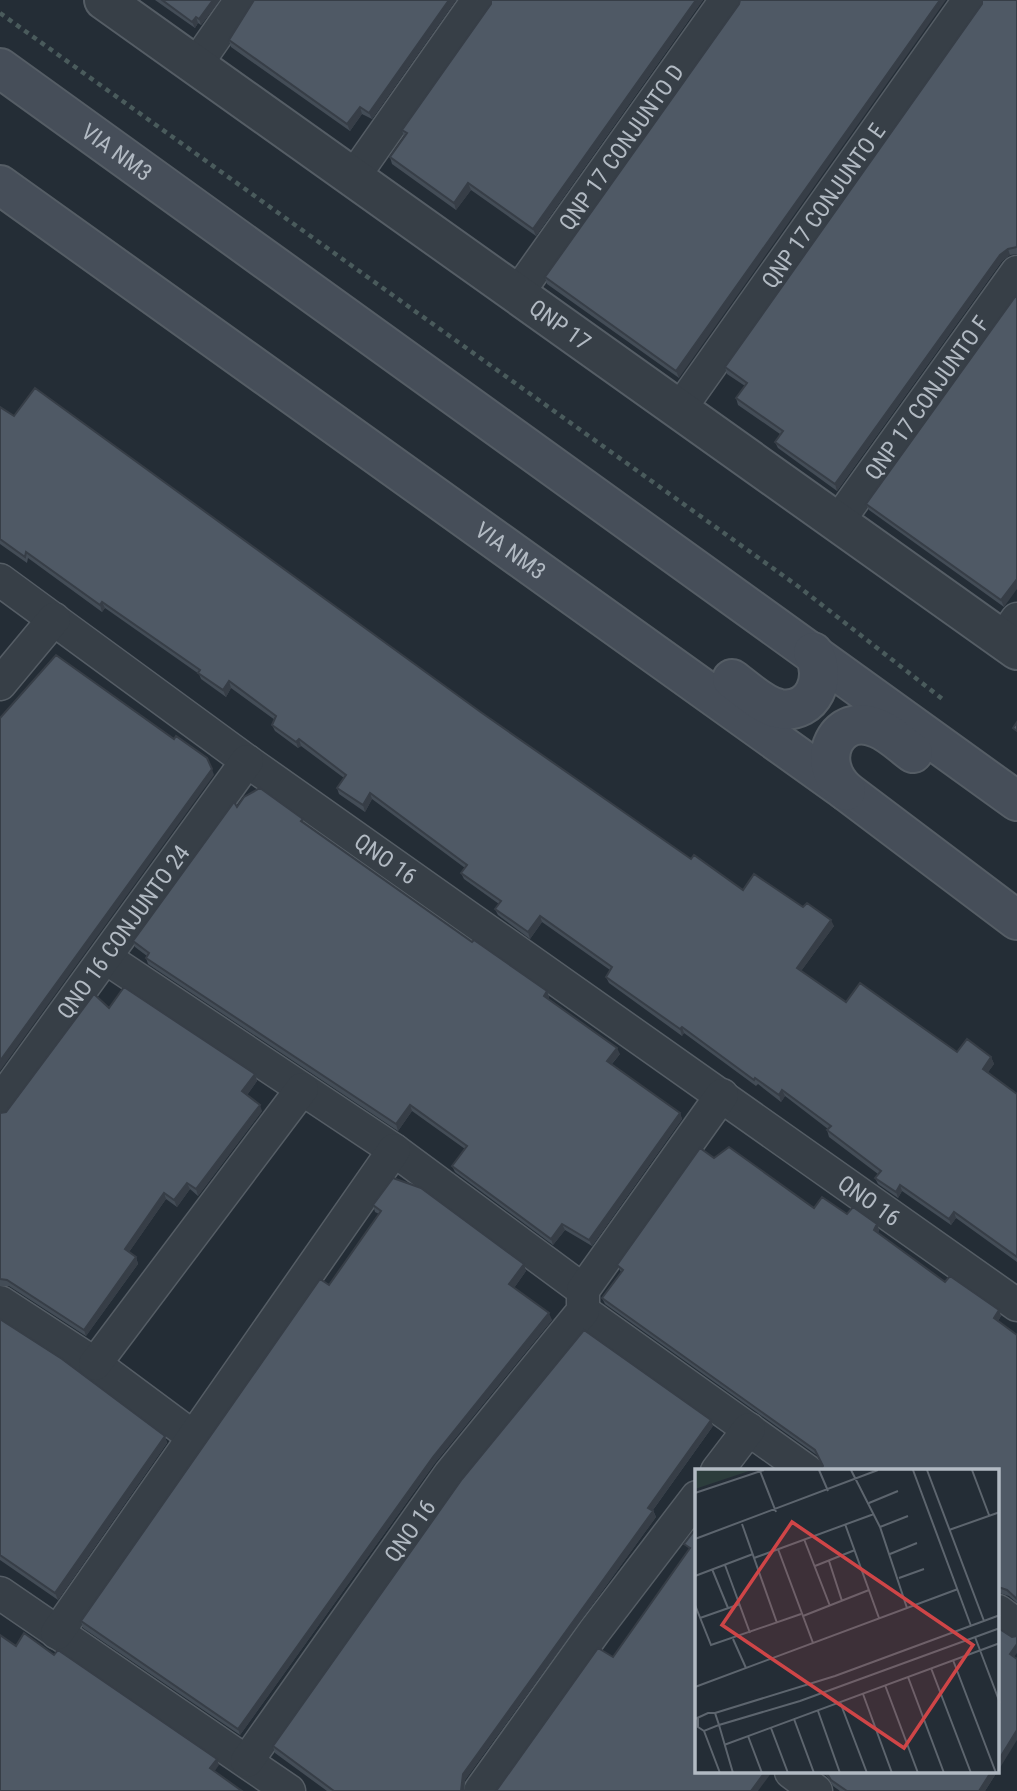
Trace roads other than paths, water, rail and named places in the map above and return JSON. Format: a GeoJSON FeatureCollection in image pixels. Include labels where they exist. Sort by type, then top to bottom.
{"type":"FeatureCollection","features":[{"type":"Feature","properties":{"kind":"main road","name":"VIA NM3"},"geometry":{"type":"LineString","coordinates":[[0,68],[1017,801]]}},
{"type":"Feature","properties":{"kind":"main road","name":"VIA NM3"},"geometry":{"type":"LineString","coordinates":[[0,185],[846,791],[1017,920]]}},
{"type":"Feature","properties":{"kind":"main road"},"geometry":{"type":"LineString","coordinates":[[498,544],[627,603],[769,706],[791,709],[811,699],[817,691],[821,671],[813,652]]}},
{"type":"Feature","properties":{"kind":"main road"},"geometry":{"type":"LineString","coordinates":[[846,791],[836,782],[830,769],[829,755],[833,743],[842,732],[853,727],[878,728],[1017,828]]}},
{"type":"Feature","properties":{"kind":"street","name":"QNP 17"},"geometry":{"type":"LineString","coordinates":[[104,0],[837,523],[1012,636]]}},
{"type":"Feature","properties":{"kind":"street"},"geometry":{"type":"LineString","coordinates":[[195,66],[241,0]]}},
{"type":"Feature","properties":{"kind":"street"},"geometry":{"type":"LineString","coordinates":[[352,179],[478,0]]}},
{"type":"Feature","properties":{"kind":"street","name":"QNP 17 CONJUNTO D"},"geometry":{"type":"LineString","coordinates":[[517,294],[726,0]]}},
{"type":"Feature","properties":{"kind":"street","name":"QNP 17 CONJUNTO E"},"geometry":{"type":"LineString","coordinates":[[679,410],[970,0]]}},
{"type":"Feature","properties":{"kind":"street","name":"QNP 17 CONJUNTO F"},"geometry":{"type":"LineString","coordinates":[[837,523],[1017,272]]}},
{"type":"Feature","properties":{"kind":"street","name":"QNO 16"},"geometry":{"type":"LineString","coordinates":[[0,580],[247,761],[1017,1305]]}},
{"type":"Feature","properties":{"kind":"street"},"geometry":{"type":"LineString","coordinates":[[0,684],[54,619]]}},
{"type":"Feature","properties":{"kind":"street","name":"QNO 16 CONJUNTO 24"},"geometry":{"type":"LineString","coordinates":[[0,1102],[247,761]]}},
{"type":"Feature","properties":{"kind":"street"},"geometry":{"type":"LineString","coordinates":[[106,958],[394,1150],[583,1301],[804,1469]]}},
{"type":"Feature","properties":{"kind":"street"},"geometry":{"type":"LineString","coordinates":[[95,1364],[302,1089]]}},
{"type":"Feature","properties":{"kind":"street","name":"QNO 16"},"geometry":{"type":"LineString","coordinates":[[247,1760],[450,1474],[583,1301],[722,1095]]}},
{"type":"Feature","properties":{"kind":"street"},"geometry":{"type":"LineString","coordinates":[[57,1633],[394,1150]]}},
{"type":"Feature","properties":{"kind":"street"},"geometry":{"type":"LineString","coordinates":[[0,1302],[95,1364],[192,1436]]}},
{"type":"Feature","properties":{"kind":"street"},"geometry":{"type":"LineString","coordinates":[[719,1469],[749,1429]]}},
{"type":"Feature","properties":{"kind":"street"},"geometry":{"type":"LineString","coordinates":[[480,1791],[594,1632],[695,1500]]}},
{"type":"Feature","properties":{"kind":"street"},"geometry":{"type":"LineString","coordinates":[[0,1593],[289,1791]]}},
{"type":"Feature","properties":{"kind":"street"},"geometry":{"type":"LineString","coordinates":[[1000,1612],[1017,1625]]}},
{"type":"Feature","properties":{"kind":"street"},"geometry":{"type":"LineString","coordinates":[[774,1791],[788,1774]]}},
{"type":"Feature","properties":{"kind":"street"},"geometry":{"type":"LineString","coordinates":[[793,1774],[816,1791]]}}]}
